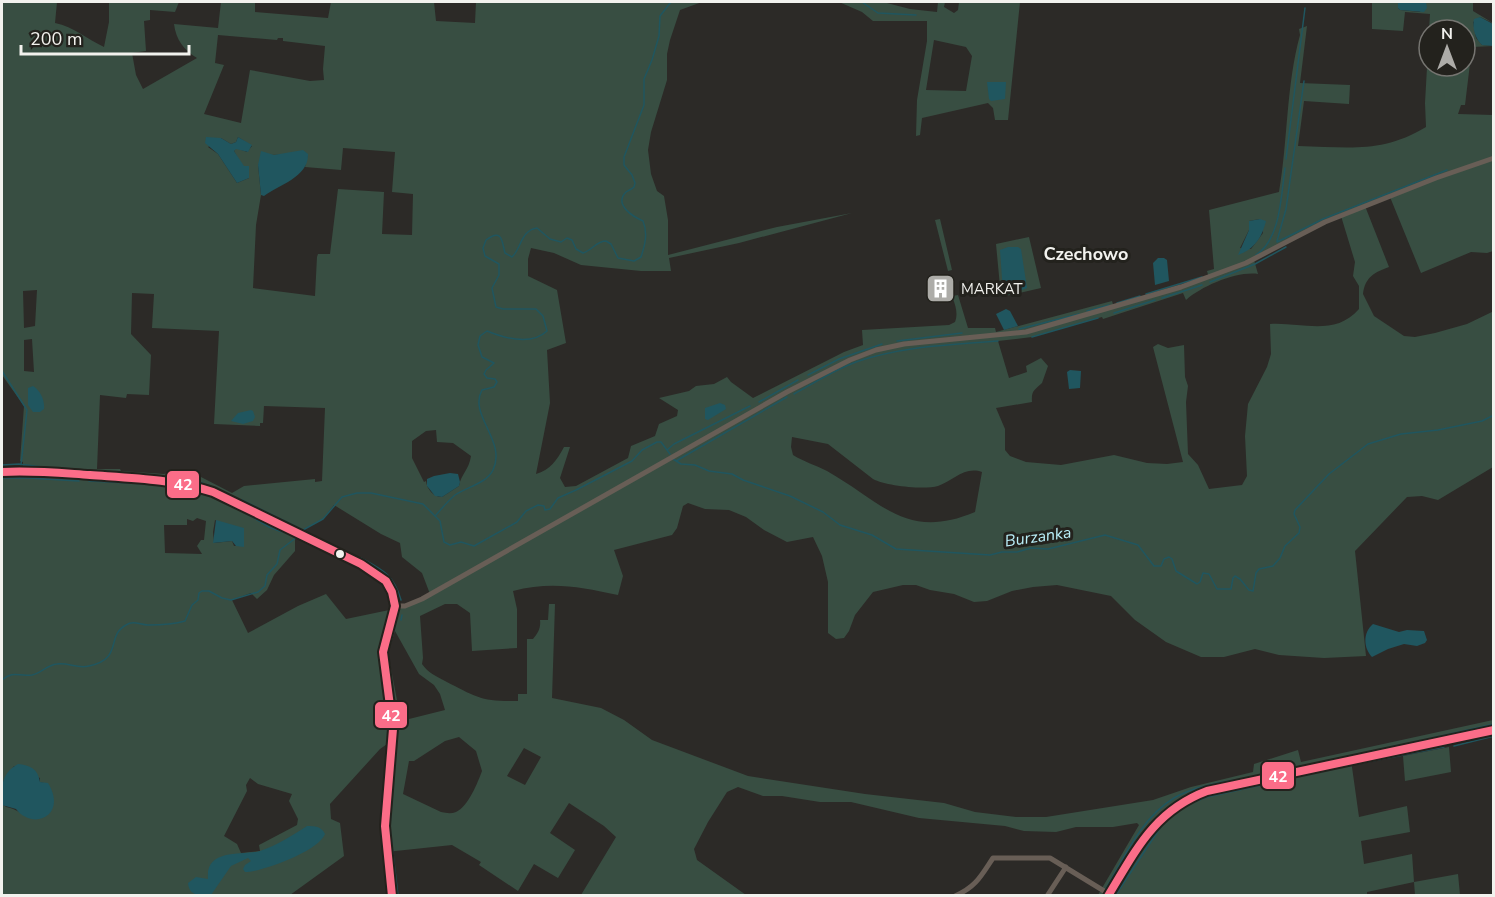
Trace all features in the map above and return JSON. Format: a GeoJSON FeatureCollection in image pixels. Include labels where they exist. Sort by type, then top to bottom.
{"type":"FeatureCollection","features":[{"type":"Feature","properties":{"kind":"street"},"geometry":{"type":"LineString","coordinates":[[395,606],[405,606],[422,599],[812,378],[861,355],[910,343],[1026,332],[1140,300],[1234,269],[1325,222],[1436,178],[1494,158]]}},
{"type":"Feature","properties":{"kind":"street"},"geometry":{"type":"LineString","coordinates":[[2,472],[44,472],[190,484],[213,492],[379,575],[390,588],[395,606],[383,652],[393,723],[385,826],[392,896]]}},
{"type":"Feature","properties":{"kind":"street"},"geometry":{"type":"LineString","coordinates":[[955,896],[976,884],[993,858],[1050,858],[1109,895],[1155,825],[1171,808],[1190,797],[1494,730]]}},
{"type":"Feature","properties":{"kind":"street"},"geometry":{"type":"LineString","coordinates":[[1047,896],[1066,867]]}},
{"type":"Feature","properties":{"kind":"green space"},"geometry":{"type":"Polygon","coordinates":[[[2,2],[57,2],[55,23],[74,30],[104,47],[109,22],[109,2],[179,2],[175,12],[150,10],[150,20],[144,21],[146,51],[132,53],[136,75],[143,89],[197,58],[181,44],[174,24],[218,28],[221,2],[255,2],[255,12],[328,18],[331,2],[434,2],[436,21],[475,23],[476,2],[702,2],[680,10],[670,40],[667,54],[667,80],[651,132],[648,150],[651,174],[657,191],[664,196],[668,220],[668,255],[777,227],[852,213],[739,243],[669,258],[671,271],[641,271],[581,265],[554,253],[531,248],[528,259],[528,276],[557,290],[566,343],[547,350],[550,403],[536,474],[553,464],[564,447],[570,447],[560,478],[565,487],[576,486],[628,458],[631,446],[655,436],[659,424],[677,416],[678,410],[659,398],[689,391],[696,386],[714,384],[727,377],[753,398],[844,352],[863,345],[862,330],[949,325],[955,322],[955,305],[953,299],[947,297],[958,295],[968,328],[995,328],[996,332],[1112,301],[1114,308],[1209,278],[1207,271],[1214,269],[1209,210],[1279,192],[1299,29],[1307,26],[1300,83],[1350,85],[1349,104],[1304,101],[1298,146],[1364,147],[1394,142],[1410,136],[1426,127],[1426,78],[1468,78],[1465,105],[1461,105],[1458,114],[1493,115],[1493,251],[1471,252],[1421,273],[1390,197],[1365,206],[1389,267],[1368,279],[1364,288],[1363,294],[1374,316],[1404,336],[1415,337],[1467,324],[1494,311],[1493,467],[1438,500],[1422,496],[1407,497],[1355,551],[1366,656],[1324,658],[1279,655],[1255,649],[1224,657],[1201,657],[1166,642],[1135,620],[1111,596],[1057,585],[1012,591],[987,601],[974,602],[954,594],[916,585],[903,585],[873,592],[855,615],[844,638],[836,639],[828,633],[828,582],[822,556],[813,537],[787,542],[746,517],[729,510],[705,509],[688,503],[683,506],[677,528],[672,535],[614,550],[623,576],[618,595],[553,586],[513,591],[517,609],[517,648],[472,651],[470,613],[457,604],[445,604],[420,616],[422,664],[435,676],[464,691],[496,701],[518,701],[518,694],[527,694],[527,639],[535,637],[540,628],[540,620],[548,620],[549,604],[555,604],[552,698],[601,708],[624,720],[652,740],[748,776],[865,794],[944,803],[975,812],[1016,817],[1046,817],[1153,800],[1191,787],[1253,772],[1254,764],[1298,750],[1301,762],[1493,720],[1493,730],[1351,760],[1359,817],[1407,806],[1410,832],[1361,841],[1364,864],[1412,854],[1414,882],[1367,892],[1367,896],[1098,895],[1139,825],[1137,823],[1113,827],[1076,827],[1056,832],[1024,831],[1005,826],[919,818],[851,802],[820,802],[782,796],[763,796],[738,787],[727,792],[694,849],[697,860],[746,895],[581,895],[616,837],[604,826],[569,803],[550,833],[575,850],[558,878],[534,864],[518,891],[479,865],[481,862],[452,845],[386,852],[390,742],[380,749],[330,804],[331,819],[340,823],[344,856],[290,895],[2,895],[2,803],[32,818],[44,783],[40,782],[40,778],[14,766],[2,783],[2,472],[22,471],[23,462],[20,461],[24,406],[2,375],[2,2]],[[218,35],[215,63],[224,65],[204,114],[241,123],[250,70],[310,81],[324,80],[325,46],[283,41],[283,38],[277,40],[218,35]],[[238,137],[236,142],[231,144],[221,138],[208,147],[218,154],[237,183],[249,178],[234,151],[236,148],[247,152],[252,146],[238,137]],[[343,148],[341,170],[305,167],[308,154],[269,155],[258,165],[261,195],[256,225],[253,288],[315,296],[317,257],[318,254],[330,254],[338,189],[384,192],[382,234],[412,235],[413,194],[392,192],[395,152],[343,148]],[[1341,216],[1254,260],[1258,274],[1230,277],[1201,290],[1186,300],[1183,293],[1103,319],[1102,317],[1032,337],[998,341],[1009,378],[1027,372],[1026,366],[1041,358],[1048,366],[1042,383],[1033,393],[1032,402],[996,408],[1005,429],[1005,450],[1010,456],[1026,462],[1061,465],[1114,455],[1147,463],[1183,462],[1153,347],[1158,344],[1168,348],[1184,345],[1185,377],[1188,386],[1186,402],[1188,454],[1198,465],[1209,489],[1242,485],[1247,476],[1245,436],[1248,404],[1271,354],[1270,324],[1328,326],[1350,318],[1359,309],[1359,286],[1353,276],[1355,262],[1341,216]],[[1260,219],[1249,221],[1249,230],[1240,248],[1251,249],[1263,233],[1260,219]],[[37,290],[23,291],[24,328],[35,326],[37,290]],[[132,293],[131,334],[151,355],[149,395],[127,394],[126,398],[100,395],[97,469],[164,474],[170,472],[201,477],[232,493],[244,486],[315,479],[315,482],[322,481],[325,408],[264,406],[263,423],[260,423],[260,426],[214,424],[219,331],[152,328],[154,294],[132,293]],[[32,339],[24,340],[24,371],[34,372],[32,339]],[[436,430],[426,431],[412,441],[412,458],[433,494],[442,497],[459,486],[471,456],[453,443],[437,442],[436,430]],[[792,437],[793,455],[827,471],[896,514],[912,520],[930,522],[951,520],[975,512],[982,472],[964,472],[938,486],[915,487],[873,479],[828,444],[792,437]],[[334,505],[323,519],[302,530],[295,538],[295,551],[274,575],[267,590],[257,599],[251,593],[232,600],[248,633],[326,594],[346,619],[394,609],[430,594],[422,573],[402,557],[400,543],[334,505]],[[197,518],[193,521],[187,519],[187,525],[164,525],[165,553],[202,554],[197,546],[201,540],[204,540],[206,521],[197,518]],[[215,520],[214,543],[232,541],[234,546],[244,545],[244,534],[215,520]],[[395,631],[388,653],[401,721],[445,710],[440,694],[434,685],[419,674],[395,631]],[[459,737],[445,741],[414,761],[409,761],[403,794],[441,812],[456,812],[465,805],[482,771],[476,751],[459,737]],[[524,748],[507,776],[525,785],[541,757],[524,748]],[[250,778],[246,785],[247,791],[224,836],[237,844],[241,853],[260,851],[259,845],[297,825],[298,819],[289,801],[292,794],[258,784],[250,778]]]}},
{"type":"Feature","properties":{"kind":"green space"},"geometry":{"type":"Polygon","coordinates":[[[839,2],[883,2],[910,9],[937,12],[938,2],[945,2],[944,7],[954,13],[958,10],[959,2],[1020,2],[1008,120],[995,120],[993,108],[988,103],[922,118],[920,135],[916,136],[917,100],[927,41],[927,21],[873,21],[862,12],[839,2]],[[934,40],[926,90],[966,91],[972,56],[966,47],[934,40]]]}},
{"type":"Feature","properties":{"kind":"green space"},"geometry":{"type":"Polygon","coordinates":[[[1372,2],[1398,2],[1400,10],[1420,12],[1426,2],[1473,2],[1473,11],[1493,23],[1480,17],[1477,19],[1430,18],[1430,14],[1405,12],[1403,31],[1372,29],[1372,2]]]}},
{"type":"Feature","properties":{"kind":"green space"},"geometry":{"type":"Polygon","coordinates":[[[1477,39],[1482,45],[1493,46],[1477,47],[1477,39]]]}},
{"type":"Feature","properties":{"kind":"green space"},"geometry":{"type":"Polygon","coordinates":[[[940,219],[952,270],[948,271],[935,220],[940,219]]]}},
{"type":"Feature","properties":{"kind":"green space"},"geometry":{"type":"Polygon","coordinates":[[[1029,237],[1041,288],[1001,297],[996,244],[1029,237]]]}},
{"type":"Feature","properties":{"kind":"green space"},"geometry":{"type":"Polygon","coordinates":[[[1449,747],[1451,772],[1405,781],[1403,756],[1449,747]]]}},
{"type":"Feature","properties":{"kind":"green space"},"geometry":{"type":"Polygon","coordinates":[[[1458,874],[1460,895],[1415,895],[1414,882],[1458,874]]]}},
{"type":"Feature","properties":{"kind":"water"},"geometry":{"type":"Polygon","coordinates":[[[1398,2],[1426,2],[1427,8],[1424,12],[1400,10],[1398,2]]]}},
{"type":"Feature","properties":{"kind":"water"},"geometry":{"type":"Polygon","coordinates":[[[1480,17],[1493,24],[1493,46],[1482,45],[1477,38],[1477,18],[1480,17]]]}},
{"type":"Feature","properties":{"kind":"water"},"geometry":{"type":"Polygon","coordinates":[[[987,82],[1006,82],[1005,99],[991,101],[987,82]]]}},
{"type":"Feature","properties":{"kind":"water"},"geometry":{"type":"Polygon","coordinates":[[[206,137],[221,138],[231,144],[236,142],[238,137],[252,145],[248,152],[236,149],[234,151],[244,166],[249,166],[249,178],[237,183],[218,154],[205,143],[206,137]]]}},
{"type":"Feature","properties":{"kind":"water"},"geometry":{"type":"Polygon","coordinates":[[[303,150],[308,154],[304,169],[292,180],[264,196],[261,195],[258,165],[261,151],[274,155],[303,150]]]}},
{"type":"Feature","properties":{"kind":"water"},"geometry":{"type":"Polygon","coordinates":[[[1260,219],[1266,221],[1260,237],[1253,246],[1238,255],[1249,230],[1249,221],[1260,219]]]}},
{"type":"Feature","properties":{"kind":"water"},"geometry":{"type":"Polygon","coordinates":[[[1008,247],[1021,249],[1027,288],[1005,295],[1000,250],[1008,247]]]}},
{"type":"Feature","properties":{"kind":"water"},"geometry":{"type":"Polygon","coordinates":[[[1158,258],[1167,260],[1169,281],[1155,285],[1153,263],[1158,258]]]}},
{"type":"Feature","properties":{"kind":"water"},"geometry":{"type":"Polygon","coordinates":[[[1006,309],[1010,311],[1018,326],[1004,330],[996,314],[1006,309]]]}},
{"type":"Feature","properties":{"kind":"water"},"geometry":{"type":"Polygon","coordinates":[[[1081,371],[1080,388],[1069,389],[1067,372],[1081,371]]]}},
{"type":"Feature","properties":{"kind":"water"},"geometry":{"type":"Polygon","coordinates":[[[33,386],[43,400],[44,409],[40,412],[33,412],[28,405],[28,388],[33,386]]]}},
{"type":"Feature","properties":{"kind":"water"},"geometry":{"type":"Polygon","coordinates":[[[720,403],[725,405],[726,409],[708,420],[705,419],[705,408],[720,403]]]}},
{"type":"Feature","properties":{"kind":"water"},"geometry":{"type":"Polygon","coordinates":[[[251,410],[255,417],[253,421],[243,424],[231,421],[238,413],[251,410]]]}},
{"type":"Feature","properties":{"kind":"water"},"geometry":{"type":"Polygon","coordinates":[[[450,473],[458,474],[459,486],[442,497],[435,496],[427,486],[427,479],[450,473]]]}},
{"type":"Feature","properties":{"kind":"water"},"geometry":{"type":"Polygon","coordinates":[[[216,520],[244,528],[244,547],[236,546],[232,541],[213,543],[216,520]]]}},
{"type":"Feature","properties":{"kind":"water"},"geometry":{"type":"Polygon","coordinates":[[[1373,624],[1399,632],[1424,631],[1427,640],[1417,646],[1404,644],[1372,657],[1365,640],[1367,631],[1373,624]]]}},
{"type":"Feature","properties":{"kind":"water"},"geometry":{"type":"Polygon","coordinates":[[[18,764],[33,768],[40,782],[48,783],[54,804],[46,817],[31,819],[23,816],[16,809],[2,805],[3,781],[8,771],[18,764]]]}},
{"type":"Feature","properties":{"kind":"water"},"geometry":{"type":"Polygon","coordinates":[[[307,826],[320,828],[325,834],[321,841],[302,853],[276,864],[245,872],[243,869],[245,865],[251,861],[248,858],[231,866],[211,895],[199,895],[190,890],[188,883],[196,877],[208,879],[212,862],[218,858],[266,849],[307,826]]]}},
{"type":"Feature","properties":{"kind":"waterway"},"geometry":{"type":"LineString","coordinates":[[436,515],[455,495],[486,478],[493,470],[496,459],[479,399],[482,390],[494,387],[497,382],[495,379],[487,378],[484,374],[494,363],[482,357],[478,345],[480,336],[487,331],[509,338],[525,339],[541,336],[547,331],[543,316],[536,309],[496,307],[492,288],[499,275],[499,264],[485,256],[483,248],[486,240],[492,236],[499,236],[505,253],[512,257],[524,236],[537,228],[550,239],[561,242],[567,238],[572,240],[576,249],[583,253],[600,242],[606,241],[611,244],[618,258],[634,261],[641,257],[645,239],[643,221],[626,210],[622,201],[626,192],[634,187],[635,183],[624,165],[624,157],[644,105],[644,79],[659,36],[660,16],[671,2]]}},
{"type":"Feature","properties":{"kind":"waterway"},"geometry":{"type":"LineString","coordinates":[[862,2],[878,13],[916,15]]}},
{"type":"Feature","properties":{"kind":"waterway"},"geometry":{"type":"LineString","coordinates":[[1286,159],[1305,8]]}},
{"type":"Feature","properties":{"kind":"waterway"},"geometry":{"type":"LineString","coordinates":[[1277,241],[1286,209],[1304,81]]}},
{"type":"Feature","properties":{"kind":"waterway"},"geometry":{"type":"LineString","coordinates":[[1256,255],[1264,248],[1275,228],[1281,203],[1285,168]]}},
{"type":"Feature","properties":{"kind":"waterway"},"geometry":{"type":"LineString","coordinates":[[1277,242],[1323,219],[1447,170]]}},
{"type":"Feature","properties":{"kind":"waterway"},"geometry":{"type":"LineString","coordinates":[[1210,282],[1255,264],[1286,247]]}},
{"type":"Feature","properties":{"kind":"waterway"},"geometry":{"type":"LineString","coordinates":[[1146,294],[1202,277]]}},
{"type":"Feature","properties":{"kind":"waterway"},"geometry":{"type":"LineString","coordinates":[[1162,298],[1202,285]]}},
{"type":"Feature","properties":{"kind":"waterway"},"geometry":{"type":"LineString","coordinates":[[1117,303],[1140,296]]}},
{"type":"Feature","properties":{"kind":"waterway"},"geometry":{"type":"LineString","coordinates":[[1114,313],[1155,300]]}},
{"type":"Feature","properties":{"kind":"waterway"},"geometry":{"type":"LineString","coordinates":[[1087,311],[1109,305]]}},
{"type":"Feature","properties":{"kind":"waterway"},"geometry":{"type":"LineString","coordinates":[[1019,329],[1079,314]]}},
{"type":"Feature","properties":{"kind":"waterway"},"geometry":{"type":"LineString","coordinates":[[1032,337],[1098,318]]}},
{"type":"Feature","properties":{"kind":"waterway"},"geometry":{"type":"LineString","coordinates":[[897,341],[962,333]]}},
{"type":"Feature","properties":{"kind":"waterway"},"geometry":{"type":"LineString","coordinates":[[794,394],[840,369],[873,357],[926,347],[998,341]]}},
{"type":"Feature","properties":{"kind":"waterway"},"geometry":{"type":"LineString","coordinates":[[808,375],[839,359],[882,344]]}},
{"type":"Feature","properties":{"kind":"waterway"},"geometry":{"type":"LineString","coordinates":[[2,371],[27,410],[21,465]]}},
{"type":"Feature","properties":{"kind":"waterway"},"geometry":{"type":"LineString","coordinates":[[759,402],[798,380]]}},
{"type":"Feature","properties":{"kind":"waterway"},"geometry":{"type":"LineString","coordinates":[[676,461],[787,397]]}},
{"type":"Feature","properties":{"kind":"waterway"},"geometry":{"type":"LineString","coordinates":[[667,450],[674,444],[750,406]]}},
{"type":"Feature","properties":{"kind":"waterway","name":"Burzanka"},"geometry":{"type":"LineString","coordinates":[[673,459],[681,464],[732,474],[790,496],[823,512],[840,525],[872,535],[896,549],[990,555],[1031,548],[1048,549],[1105,535],[1138,545],[1154,566],[1161,566],[1164,559],[1169,557],[1176,571],[1197,584],[1203,573],[1209,574],[1217,589],[1231,589],[1235,576],[1253,591],[1256,573],[1259,569],[1273,566],[1280,558],[1285,546],[1299,533],[1300,527],[1294,514],[1295,510],[1329,474],[1368,444],[1401,434],[1438,430],[1482,421],[1494,415]]}},
{"type":"Feature","properties":{"kind":"waterway","name":"Burzanka"},"geometry":{"type":"LineString","coordinates":[[301,531],[323,519],[342,497],[357,493],[371,493],[423,504],[440,521],[444,542],[450,545],[461,542],[474,546],[517,522],[526,511],[538,505],[544,506],[545,510],[550,509],[558,498],[632,461],[642,450],[657,442],[661,442],[670,454]]}},
{"type":"Feature","properties":{"kind":"waterway"},"geometry":{"type":"LineString","coordinates":[[2,465],[19,464],[50,468]]}},
{"type":"Feature","properties":{"kind":"waterway"},"geometry":{"type":"LineString","coordinates":[[58,469],[113,473]]}},
{"type":"Feature","properties":{"kind":"waterway"},"geometry":{"type":"LineString","coordinates":[[130,474],[162,476]]}},
{"type":"Feature","properties":{"kind":"waterway"},"geometry":{"type":"LineString","coordinates":[[179,477],[198,481],[230,496]]}},
{"type":"Feature","properties":{"kind":"waterway"},"geometry":{"type":"LineString","coordinates":[[2,478],[79,481]]}},
{"type":"Feature","properties":{"kind":"waterway"},"geometry":{"type":"LineString","coordinates":[[89,481],[149,484]]}},
{"type":"Feature","properties":{"kind":"waterway"},"geometry":{"type":"LineString","coordinates":[[154,485],[167,486]]}},
{"type":"Feature","properties":{"kind":"waterway"},"geometry":{"type":"LineString","coordinates":[[173,486],[211,496],[269,527],[296,536]]}},
{"type":"Feature","properties":{"kind":"waterway"},"geometry":{"type":"LineString","coordinates":[[242,500],[301,529]]}},
{"type":"Feature","properties":{"kind":"waterway","name":"Burzanka"},"geometry":{"type":"LineString","coordinates":[[2,680],[13,675],[32,675],[57,664],[85,667],[100,662],[111,653],[116,635],[126,625],[134,623],[162,625],[185,621],[202,591],[209,591],[231,600],[258,592],[265,586],[267,575],[277,564],[280,550],[297,537]]}},
{"type":"Feature","properties":{"kind":"waterway"},"geometry":{"type":"LineString","coordinates":[[361,558],[391,578],[401,600]]}},
{"type":"Feature","properties":{"kind":"waterway"},"geometry":{"type":"LineString","coordinates":[[401,620],[402,615]]}},
{"type":"Feature","properties":{"kind":"waterway"},"geometry":{"type":"LineString","coordinates":[[390,643],[395,627]]}},
{"type":"Feature","properties":{"kind":"waterway"},"geometry":{"type":"LineString","coordinates":[[388,656],[398,726],[393,783]]}},
{"type":"Feature","properties":{"kind":"waterway"},"geometry":{"type":"LineString","coordinates":[[1410,743],[1494,724]]}},
{"type":"Feature","properties":{"kind":"waterway"},"geometry":{"type":"LineString","coordinates":[[1454,746],[1494,736]]}},
{"type":"Feature","properties":{"kind":"waterway"},"geometry":{"type":"LineString","coordinates":[[1271,774],[1399,745]]}},
{"type":"Feature","properties":{"kind":"waterway"},"geometry":{"type":"LineString","coordinates":[[1357,764],[1444,747]]}},
{"type":"Feature","properties":{"kind":"waterway"},"geometry":{"type":"LineString","coordinates":[[1115,896],[1162,825],[1184,806],[1207,797],[1347,766]]}},
{"type":"Feature","properties":{"kind":"waterway"},"geometry":{"type":"LineString","coordinates":[[1105,890],[1134,840],[1162,806],[1195,789],[1264,775]]}},
{"type":"Feature","properties":{"kind":"waterway"},"geometry":{"type":"LineString","coordinates":[[392,788],[390,828],[398,896]]}},
{"type":"Feature","properties":{"kind":"transit line","name":"42"},"geometry":{"type":"LineString","coordinates":[[2,472],[24,471],[137,478],[213,492],[361,564],[386,581],[392,592],[395,606],[383,652],[393,729],[385,826],[392,896]]}},
{"type":"Feature","properties":{"kind":"transit line","name":"42"},"geometry":{"type":"LineString","coordinates":[[1108,896],[1138,848],[1160,821],[1173,809],[1207,791],[1494,730]]}},
{"type":"Feature","properties":{"kind":"place","name":"MARKAT"},"geometry":{"type":"Point","coordinates":[940,289]}},
{"type":"Feature","properties":{"kind":"district","name":"Czechowo"},"geometry":{"type":"Point","coordinates":[1086,254]}}]}
